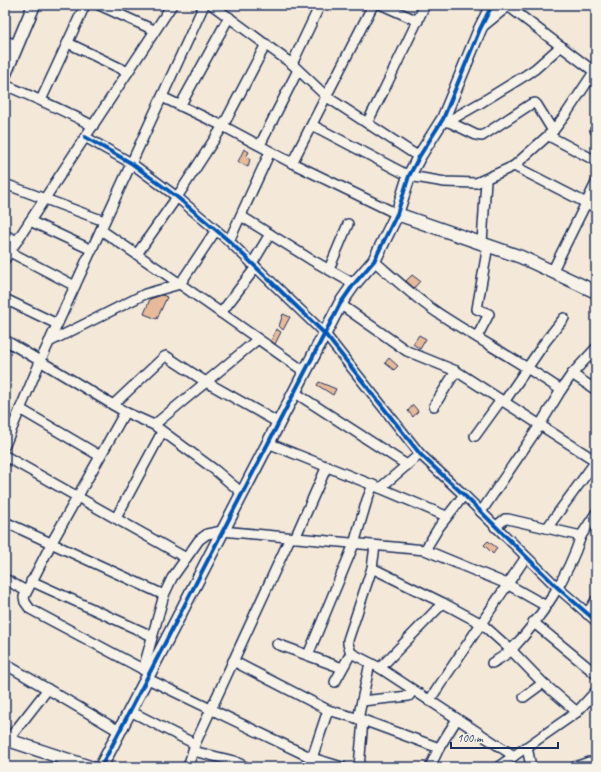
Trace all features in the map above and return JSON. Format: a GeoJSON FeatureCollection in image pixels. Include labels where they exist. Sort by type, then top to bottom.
{"type":"FeatureCollection","features":[{"type":"Feature","properties":{"kind":"street"},"geometry":{"type":"LineString","coordinates":[[6,66],[17,45],[34,5]]}},
{"type":"Feature","properties":{"kind":"street"},"geometry":{"type":"LineString","coordinates":[[41,100],[85,5]]}},
{"type":"Feature","properties":{"kind":"street"},"geometry":{"type":"LineString","coordinates":[[100,5],[154,30]]}},
{"type":"Feature","properties":{"kind":"street"},"geometry":{"type":"LineString","coordinates":[[75,286],[7,255],[93,126],[154,30],[172,5]]}},
{"type":"Feature","properties":{"kind":"street"},"geometry":{"type":"LineString","coordinates":[[5,445],[57,324],[204,5]]}},
{"type":"Feature","properties":{"kind":"street"},"geometry":{"type":"LineString","coordinates":[[212,5],[295,67],[327,97],[419,157]]}},
{"type":"Feature","properties":{"kind":"street"},"geometry":{"type":"LineString","coordinates":[[260,145],[295,67],[320,5]]}},
{"type":"Feature","properties":{"kind":"street"},"geometry":{"type":"LineString","coordinates":[[382,5],[418,21]]}},
{"type":"Feature","properties":{"kind":"street"},"geometry":{"type":"LineString","coordinates":[[367,123],[425,5]]}},
{"type":"Feature","properties":{"kind":"street"},"geometry":{"type":"LineString","coordinates":[[101,767],[130,710],[146,674],[279,423],[340,304],[354,284],[374,261],[396,214],[408,176],[419,157],[445,121],[480,29],[492,5]]}},
{"type":"Feature","properties":{"kind":"street"},"geometry":{"type":"LineString","coordinates":[[312,126],[408,176],[463,184],[476,183],[486,180],[514,166],[551,133],[595,72],[508,5],[480,29]]}},
{"type":"Feature","properties":{"kind":"street"},"geometry":{"type":"LineString","coordinates":[[292,163],[327,97],[370,6]]}},
{"type":"Feature","properties":{"kind":"street"},"geometry":{"type":"LineString","coordinates":[[180,106],[229,17]]}},
{"type":"Feature","properties":{"kind":"street"},"geometry":{"type":"LineString","coordinates":[[5,41],[17,45]]}},
{"type":"Feature","properties":{"kind":"street"},"geometry":{"type":"LineString","coordinates":[[68,43],[128,72]]}},
{"type":"Feature","properties":{"kind":"street"},"geometry":{"type":"LineString","coordinates":[[137,254],[177,197],[223,126],[266,44]]}},
{"type":"Feature","properties":{"kind":"street"},"geometry":{"type":"LineString","coordinates":[[445,121],[482,102],[526,75],[561,46]]}},
{"type":"Feature","properties":{"kind":"street"},"geometry":{"type":"LineString","coordinates":[[5,86],[41,100],[93,126]]}},
{"type":"Feature","properties":{"kind":"street"},"geometry":{"type":"LineString","coordinates":[[162,97],[223,126],[260,145],[270,152],[396,214],[522,257],[552,272],[595,290]]}},
{"type":"Feature","properties":{"kind":"street"},"geometry":{"type":"LineString","coordinates":[[445,121],[476,135],[482,136],[531,104],[535,103],[551,133],[596,161]]}},
{"type":"Feature","properties":{"kind":"street"},"geometry":{"type":"LineString","coordinates":[[85,137],[131,163],[177,197],[229,242],[324,334],[420,454],[464,495],[558,588],[596,621]]}},
{"type":"Feature","properties":{"kind":"street"},"geometry":{"type":"LineString","coordinates":[[229,242],[270,152]]}},
{"type":"Feature","properties":{"kind":"street"},"geometry":{"type":"LineString","coordinates":[[514,166],[596,208]]}},
{"type":"Feature","properties":{"kind":"street"},"geometry":{"type":"LineString","coordinates":[[478,337],[489,314],[478,309],[485,244],[486,180]]}},
{"type":"Feature","properties":{"kind":"street"},"geometry":{"type":"LineString","coordinates":[[552,272],[596,183]]}},
{"type":"Feature","properties":{"kind":"street"},"geometry":{"type":"LineString","coordinates":[[5,184],[45,199],[103,226],[137,254],[305,372]]}},
{"type":"Feature","properties":{"kind":"street"},"geometry":{"type":"LineString","coordinates":[[241,216],[354,284]]}},
{"type":"Feature","properties":{"kind":"street"},"geometry":{"type":"LineString","coordinates":[[30,221],[92,250]]}},
{"type":"Feature","properties":{"kind":"street"},"geometry":{"type":"LineString","coordinates":[[329,269],[348,224]]}},
{"type":"Feature","properties":{"kind":"street"},"geometry":{"type":"LineString","coordinates":[[49,342],[145,294],[180,284],[216,230]]}},
{"type":"Feature","properties":{"kind":"street"},"geometry":{"type":"LineString","coordinates":[[221,313],[254,266],[270,234]]}},
{"type":"Feature","properties":{"kind":"street"},"geometry":{"type":"LineString","coordinates":[[5,235],[17,241]]}},
{"type":"Feature","properties":{"kind":"street"},"geometry":{"type":"LineString","coordinates":[[374,261],[432,310],[527,367],[561,390]]}},
{"type":"Feature","properties":{"kind":"street"},"geometry":{"type":"LineString","coordinates":[[5,298],[57,324]]}},
{"type":"Feature","properties":{"kind":"street"},"geometry":{"type":"LineString","coordinates":[[340,304],[407,351],[456,370],[596,461],[547,528]]}},
{"type":"Feature","properties":{"kind":"street"},"geometry":{"type":"LineString","coordinates":[[475,436],[564,318]]}},
{"type":"Feature","properties":{"kind":"street"},"geometry":{"type":"LineString","coordinates":[[154,426],[258,339]]}},
{"type":"Feature","properties":{"kind":"street"},"geometry":{"type":"LineString","coordinates":[[5,340],[125,412],[154,426],[215,470],[242,493]]}},
{"type":"Feature","properties":{"kind":"street"},"geometry":{"type":"LineString","coordinates":[[481,512],[540,425],[572,374],[596,348]]}},
{"type":"Feature","properties":{"kind":"street"},"geometry":{"type":"LineString","coordinates":[[113,405],[164,356],[168,357],[206,382],[279,423]]}},
{"type":"Feature","properties":{"kind":"street"},"geometry":{"type":"LineString","coordinates":[[434,406],[456,370]]}},
{"type":"Feature","properties":{"kind":"street"},"geometry":{"type":"LineString","coordinates":[[572,374],[596,390]]}},
{"type":"Feature","properties":{"kind":"street"},"geometry":{"type":"LineString","coordinates":[[294,392],[407,465]]}},
{"type":"Feature","properties":{"kind":"street"},"geometry":{"type":"LineString","coordinates":[[20,409],[100,456]]}},
{"type":"Feature","properties":{"kind":"street"},"geometry":{"type":"LineString","coordinates":[[125,412],[26,591],[24,602],[30,609],[211,710],[312,758],[342,767]]}},
{"type":"Feature","properties":{"kind":"street"},"geometry":{"type":"LineString","coordinates":[[116,518],[162,432]]}},
{"type":"Feature","properties":{"kind":"street"},"geometry":{"type":"LineString","coordinates":[[268,443],[446,516]]}},
{"type":"Feature","properties":{"kind":"street"},"geometry":{"type":"LineString","coordinates":[[308,656],[354,544],[367,500],[377,487],[420,454]]}},
{"type":"Feature","properties":{"kind":"street"},"geometry":{"type":"LineString","coordinates":[[5,456],[186,558]]}},
{"type":"Feature","properties":{"kind":"street"},"geometry":{"type":"LineString","coordinates":[[188,767],[194,747],[211,710],[327,466]]}},
{"type":"Feature","properties":{"kind":"street"},"geometry":{"type":"LineString","coordinates":[[425,550],[446,516],[464,495]]}},
{"type":"Feature","properties":{"kind":"street"},"geometry":{"type":"LineString","coordinates":[[492,663],[511,650],[546,606],[558,588],[573,558],[581,536],[596,513]]}},
{"type":"Feature","properties":{"kind":"street"},"geometry":{"type":"LineString","coordinates":[[495,527],[505,519],[508,519],[581,536]]}},
{"type":"Feature","properties":{"kind":"street"},"geometry":{"type":"LineString","coordinates":[[5,522],[164,595]]}},
{"type":"Feature","properties":{"kind":"street"},"geometry":{"type":"LineString","coordinates":[[146,674],[152,636],[164,595],[172,578],[199,540],[207,534],[222,531],[425,550],[507,584],[546,606]]}},
{"type":"Feature","properties":{"kind":"street"},"geometry":{"type":"LineString","coordinates":[[375,546],[372,568],[348,640],[351,653],[380,668],[514,756]]}},
{"type":"Feature","properties":{"kind":"street"},"geometry":{"type":"LineString","coordinates":[[430,701],[526,557]]}},
{"type":"Feature","properties":{"kind":"street"},"geometry":{"type":"LineString","coordinates":[[372,568],[482,624],[511,650],[543,683],[577,712]]}},
{"type":"Feature","properties":{"kind":"street"},"geometry":{"type":"LineString","coordinates":[[5,579],[26,591]]}},
{"type":"Feature","properties":{"kind":"street"},"geometry":{"type":"LineString","coordinates":[[32,581],[152,636]]}},
{"type":"Feature","properties":{"kind":"street"},"geometry":{"type":"LineString","coordinates":[[587,614],[596,600]]}},
{"type":"Feature","properties":{"kind":"street"},"geometry":{"type":"LineString","coordinates":[[380,668],[443,603]]}},
{"type":"Feature","properties":{"kind":"street"},"geometry":{"type":"LineString","coordinates":[[534,622],[596,674]]}},
{"type":"Feature","properties":{"kind":"street"},"geometry":{"type":"LineString","coordinates":[[277,644],[342,668]]}},
{"type":"Feature","properties":{"kind":"street"},"geometry":{"type":"LineString","coordinates":[[335,682],[351,653]]}},
{"type":"Feature","properties":{"kind":"street"},"geometry":{"type":"LineString","coordinates":[[234,661],[328,710],[361,720],[438,748]]}},
{"type":"Feature","properties":{"kind":"street"},"geometry":{"type":"LineString","coordinates":[[359,767],[362,701],[370,663]]}},
{"type":"Feature","properties":{"kind":"street"},"geometry":{"type":"LineString","coordinates":[[5,664],[119,732]]}},
{"type":"Feature","properties":{"kind":"street"},"geometry":{"type":"LineString","coordinates":[[524,697],[543,683]]}},
{"type":"Feature","properties":{"kind":"street"},"geometry":{"type":"LineString","coordinates":[[48,689],[6,739],[90,767]]}},
{"type":"Feature","properties":{"kind":"street"},"geometry":{"type":"LineString","coordinates":[[362,701],[409,696],[413,690]]}},
{"type":"Feature","properties":{"kind":"street"},"geometry":{"type":"LineString","coordinates":[[498,767],[577,712],[596,691]]}},
{"type":"Feature","properties":{"kind":"street"},"geometry":{"type":"LineString","coordinates":[[130,710],[194,747],[234,761],[246,767]]}},
{"type":"Feature","properties":{"kind":"street"},"geometry":{"type":"LineString","coordinates":[[310,767],[328,710]]}},
{"type":"Feature","properties":{"kind":"street"},"geometry":{"type":"LineString","coordinates":[[430,767],[438,748],[457,718]]}},
{"type":"Feature","properties":{"kind":"street"},"geometry":{"type":"LineString","coordinates":[[527,747],[531,767]]}},
{"type":"Feature","properties":{"kind":"street"},"geometry":{"type":"LineString","coordinates":[[575,767],[589,762],[594,767]]}},
{"type":"Feature","properties":{"kind":"building"},"geometry":{"type":"Polygon","coordinates":[[[244,149],[249,152],[246,157],[250,159],[248,167],[238,162],[244,149]]]}},
{"type":"Feature","properties":{"kind":"building"},"geometry":{"type":"Polygon","coordinates":[[[412,275],[420,281],[414,288],[406,281],[412,275]]]}},
{"type":"Feature","properties":{"kind":"building"},"geometry":{"type":"Polygon","coordinates":[[[162,295],[167,297],[157,319],[144,314],[150,299],[162,295]]]}},
{"type":"Feature","properties":{"kind":"building"},"geometry":{"type":"Polygon","coordinates":[[[283,314],[290,317],[283,330],[279,326],[283,314]]]}},
{"type":"Feature","properties":{"kind":"building"},"geometry":{"type":"Polygon","coordinates":[[[276,329],[281,332],[275,344],[271,341],[276,329]]]}},
{"type":"Feature","properties":{"kind":"building"},"geometry":{"type":"Polygon","coordinates":[[[419,335],[426,339],[420,349],[413,344],[419,335]]]}},
{"type":"Feature","properties":{"kind":"building"},"geometry":{"type":"Polygon","coordinates":[[[389,358],[398,366],[394,370],[385,363],[389,358]]]}},
{"type":"Feature","properties":{"kind":"building"},"geometry":{"type":"Polygon","coordinates":[[[319,382],[336,389],[333,395],[317,385],[319,382]]]}},
{"type":"Feature","properties":{"kind":"building"},"geometry":{"type":"Polygon","coordinates":[[[413,405],[418,411],[413,417],[408,411],[413,405]]]}},
{"type":"Feature","properties":{"kind":"building"},"geometry":{"type":"Polygon","coordinates":[[[488,541],[497,548],[493,554],[484,545],[488,541]]]}},
{"type":"Feature","properties":{"kind":"cycle path"},"geometry":{"type":"LineString","coordinates":[[101,767],[340,304],[354,284],[374,261],[397,214],[409,176],[443,119],[480,29],[492,5]]}},
{"type":"Feature","properties":{"kind":"cycle path"},"geometry":{"type":"LineString","coordinates":[[85,137],[131,163],[177,197],[229,241],[325,334],[420,454],[464,495],[558,588],[596,621]]}}]}
